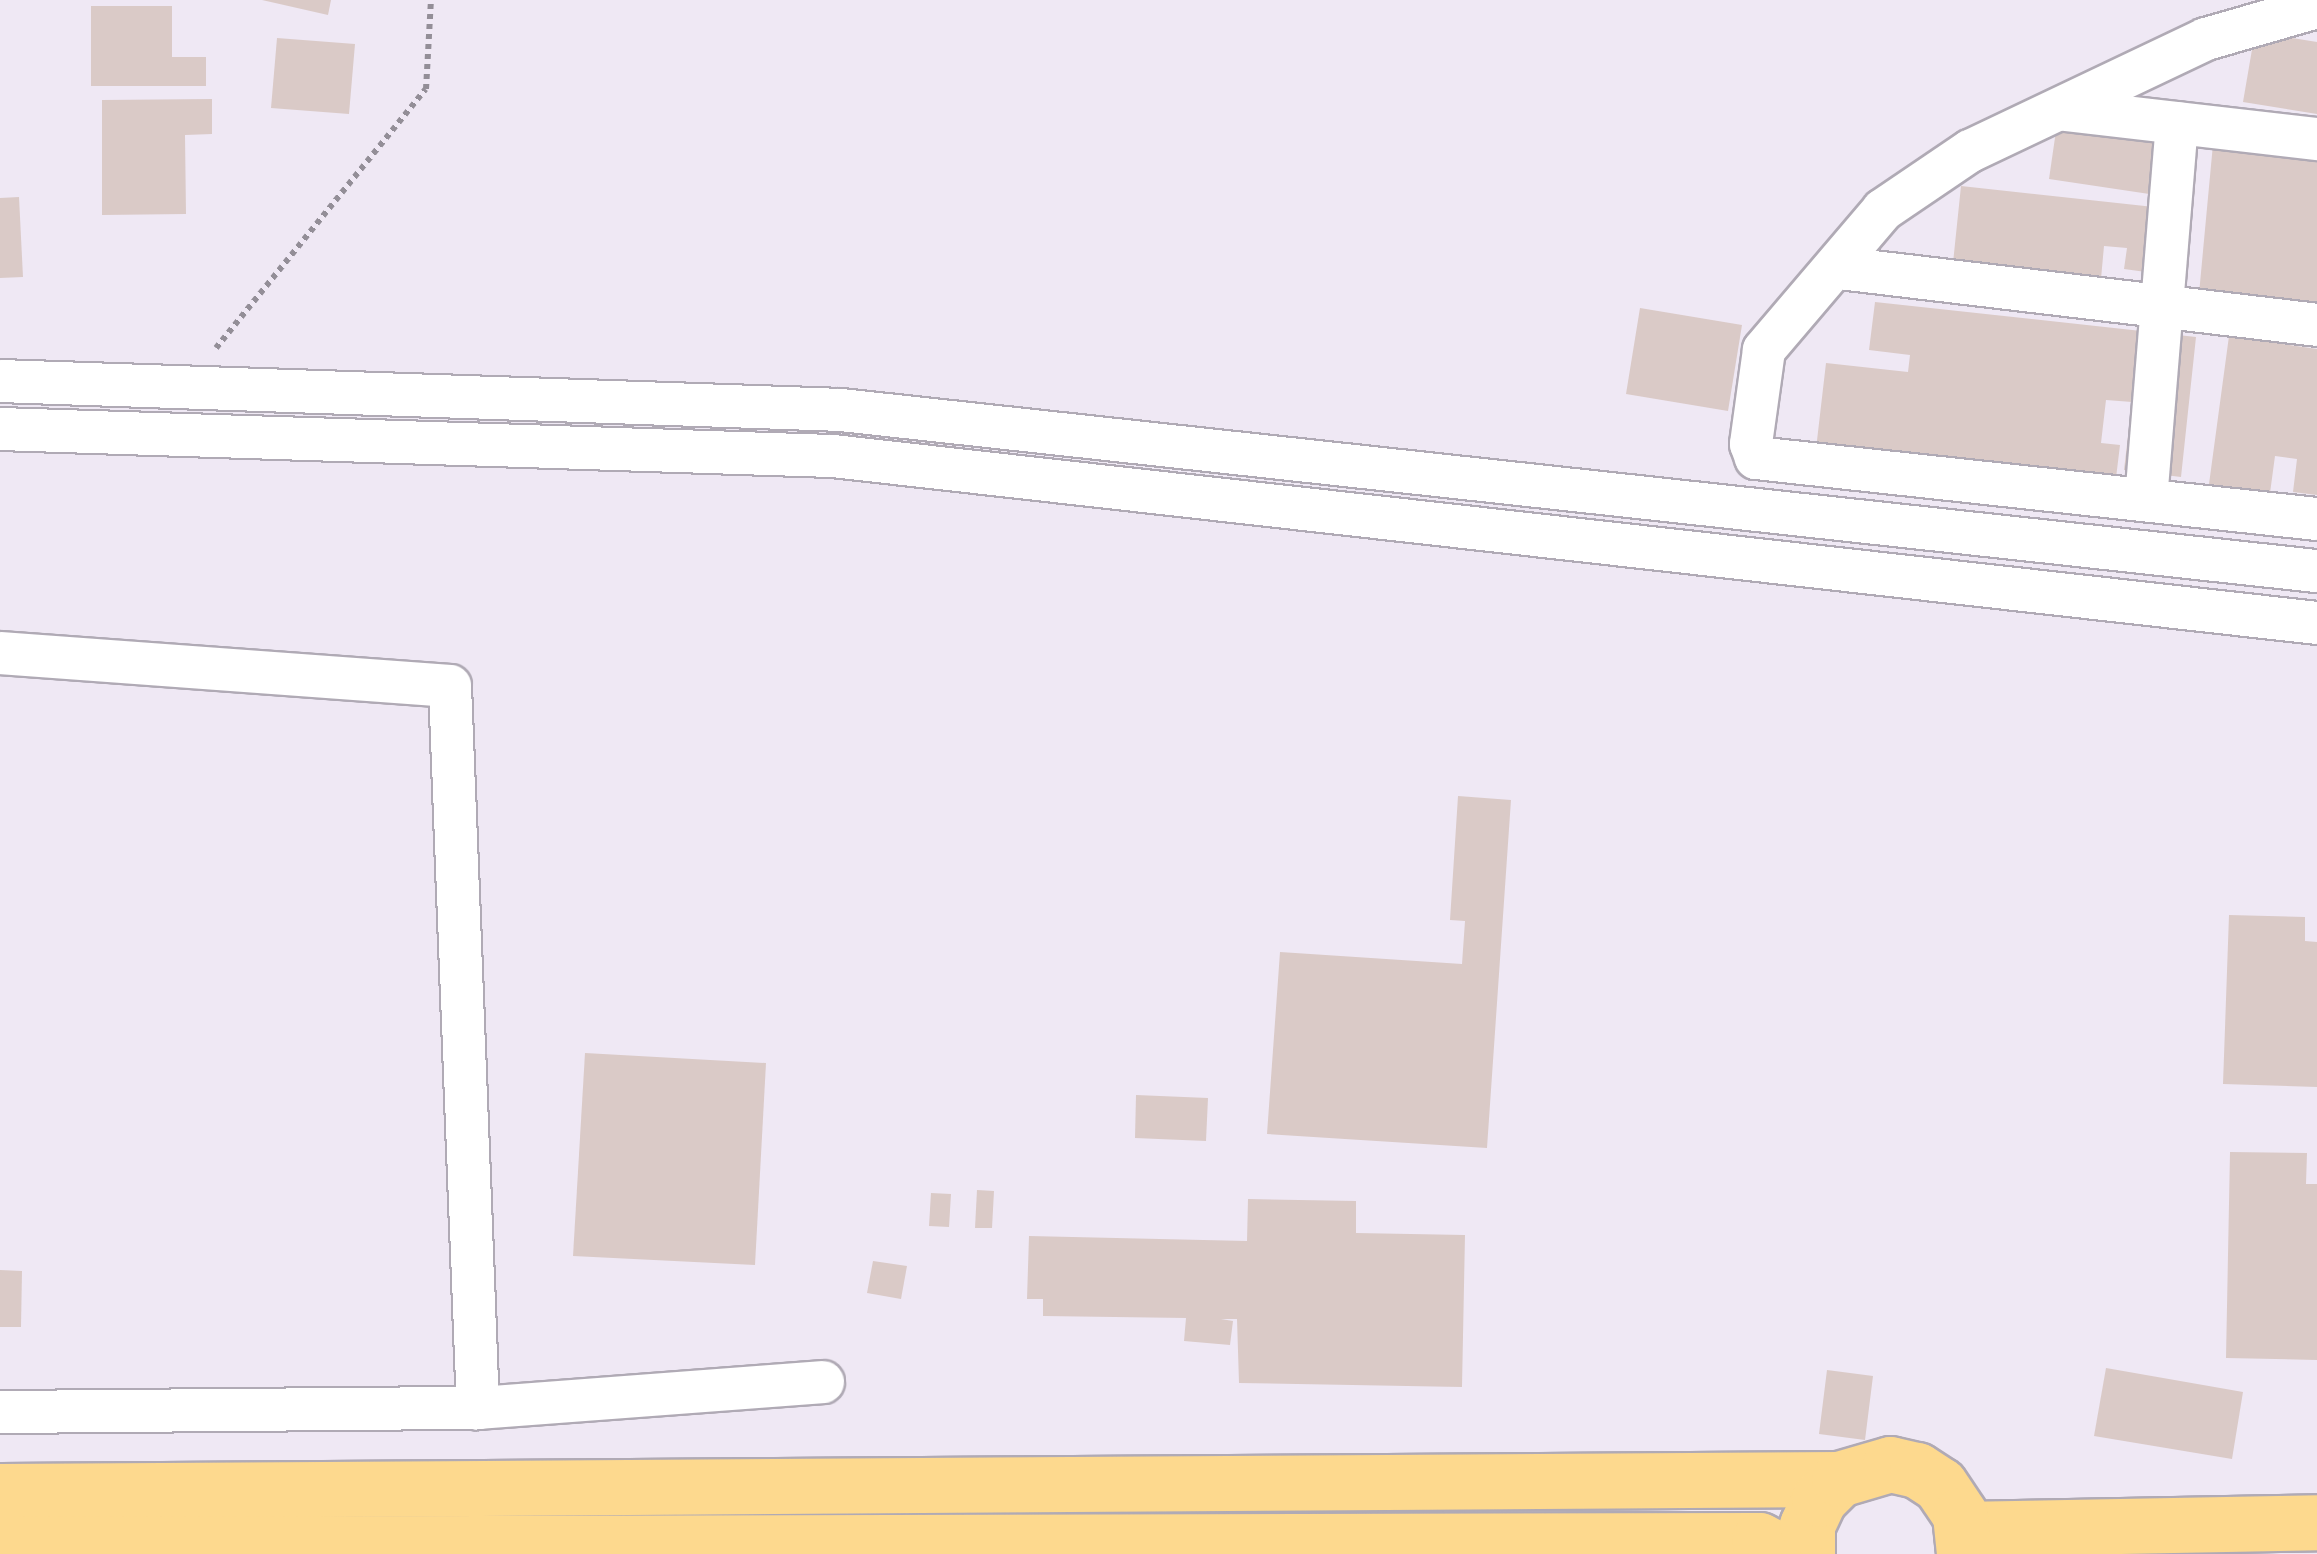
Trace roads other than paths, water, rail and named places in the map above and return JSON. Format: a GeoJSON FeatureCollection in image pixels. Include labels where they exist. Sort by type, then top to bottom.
{"type":"FeatureCollection","features":[{"type":"Feature","properties":{"kind":"main road"},"geometry":{"type":"LineString","coordinates":[[0,1491],[1839,1479],[1877,1466],[1917,1470],[1940,1486],[1964,1542],[2317,1522]]}},
{"type":"Feature","properties":{"kind":"main road"},"geometry":{"type":"LineString","coordinates":[[1807,1554],[1808,1525],[1839,1479]]}},
{"type":"Feature","properties":{"kind":"main road"},"geometry":{"type":"LineString","coordinates":[[0,1544],[395,1548],[1759,1540],[1787,1554]]}},
{"type":"Feature","properties":{"kind":"street"},"geometry":{"type":"LineString","coordinates":[[2317,7],[2206,39],[2066,110],[1970,152],[1883,210],[1840,268],[1804,296],[1764,350],[1756,384],[1756,458],[2317,519]]}},
{"type":"Feature","properties":{"kind":"street"},"geometry":{"type":"LineString","coordinates":[[2066,110],[2317,138]]}},
{"type":"Feature","properties":{"kind":"street"},"geometry":{"type":"LineString","coordinates":[[2146,500],[2177,123]]}},
{"type":"Feature","properties":{"kind":"street"},"geometry":{"type":"LineString","coordinates":[[1840,268],[2317,325]]}},
{"type":"Feature","properties":{"kind":"street"},"geometry":{"type":"LineString","coordinates":[[0,380],[841,410],[2317,571]]}},
{"type":"Feature","properties":{"kind":"street"},"geometry":{"type":"LineString","coordinates":[[0,428],[834,456],[2317,623]]}},
{"type":"Feature","properties":{"kind":"street"},"geometry":{"type":"LineString","coordinates":[[0,653],[450,686],[478,1408]]}},
{"type":"Feature","properties":{"kind":"street"},"geometry":{"type":"LineString","coordinates":[[0,1412],[478,1408],[823,1382]]}}]}
